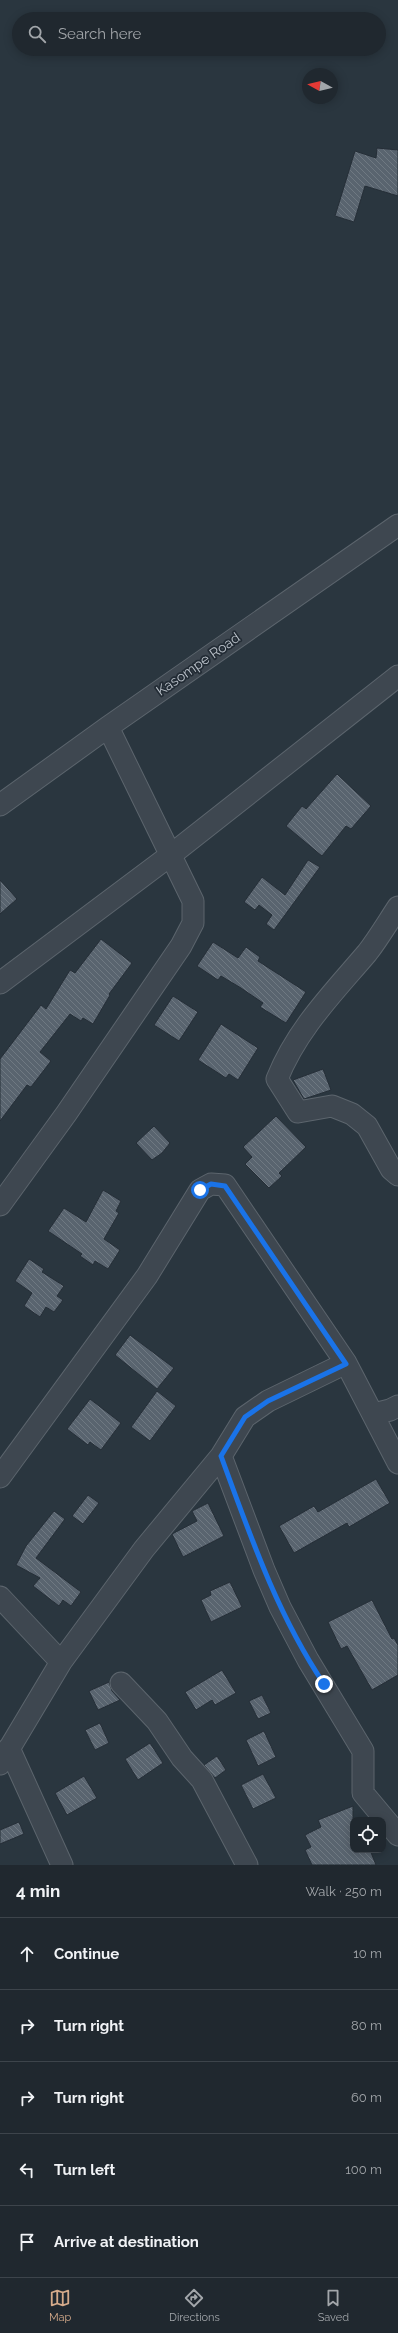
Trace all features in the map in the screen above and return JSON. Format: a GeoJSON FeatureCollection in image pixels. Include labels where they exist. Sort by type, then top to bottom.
{"type":"FeatureCollection","features":[{"type":"Feature","properties":{"kind":"street","name":"Kasompe Road"},"geometry":{"type":"LineString","coordinates":[[0,805],[108,727],[398,525]]}},
{"type":"Feature","properties":{"kind":"street"},"geometry":{"type":"LineString","coordinates":[[0,983],[172,854],[398,676]]}},
{"type":"Feature","properties":{"kind":"street"},"geometry":{"type":"LineString","coordinates":[[0,1205],[149,993],[180,946],[193,923],[193,901],[172,854],[108,727]]}},
{"type":"Feature","properties":{"kind":"street"},"geometry":{"type":"LineString","coordinates":[[398,907],[368,952],[337,986],[291,1046],[277,1079],[298,1112],[332,1106],[352,1114],[368,1126],[391,1169],[398,1175]]}},
{"type":"Feature","properties":{"kind":"street"},"geometry":{"type":"LineString","coordinates":[[0,1477],[147,1276],[200,1190],[211,1184],[225,1186],[346,1364],[374,1414],[398,1463]]}},
{"type":"Feature","properties":{"kind":"street"},"geometry":{"type":"LineString","coordinates":[[62,1865],[5,1756],[61,1662],[144,1549],[221,1456],[245,1417],[268,1401],[346,1364]]}},
{"type":"Feature","properties":{"kind":"street"},"geometry":{"type":"LineString","coordinates":[[374,1414],[390,1410],[398,1406]]}},
{"type":"Feature","properties":{"kind":"street"},"geometry":{"type":"LineString","coordinates":[[221,1456],[264,1570],[280,1607],[308,1660],[364,1751],[363,1793],[398,1835]]}},
{"type":"Feature","properties":{"kind":"street"},"geometry":{"type":"LineString","coordinates":[[0,1596],[61,1662]]}},
{"type":"Feature","properties":{"kind":"street"},"geometry":{"type":"LineString","coordinates":[[121,1683],[157,1721],[182,1758],[202,1780],[247,1865]]}},
{"type":"Feature","properties":{"kind":"building"},"geometry":{"type":"Polygon","coordinates":[[[377,148],[398,150],[398,196],[365,186],[354,222],[335,216],[355,151],[376,158],[377,148]]]}},
{"type":"Feature","properties":{"kind":"building"},"geometry":{"type":"Polygon","coordinates":[[[337,774],[371,806],[351,829],[346,826],[322,856],[286,826],[302,806],[306,809],[337,774]]]}},
{"type":"Feature","properties":{"kind":"building"},"geometry":{"type":"Polygon","coordinates":[[[308,860],[320,867],[274,930],[266,924],[272,915],[259,905],[255,910],[244,902],[262,877],[285,895],[308,860]]]}},
{"type":"Feature","properties":{"kind":"building"},"geometry":{"type":"Polygon","coordinates":[[[0,880],[17,899],[0,914],[0,880]]]}},
{"type":"Feature","properties":{"kind":"building"},"geometry":{"type":"Polygon","coordinates":[[[101,939],[132,963],[109,994],[110,995],[93,1024],[83,1018],[81,1021],[70,1014],[40,1052],[51,1061],[31,1087],[27,1085],[0,1121],[0,1059],[41,1005],[46,1009],[70,970],[75,973],[101,939]]]}},
{"type":"Feature","properties":{"kind":"building"},"geometry":{"type":"Polygon","coordinates":[[[213,942],[238,958],[246,947],[260,957],[258,961],[306,992],[286,1023],[260,1007],[263,1003],[241,988],[221,976],[218,980],[197,966],[213,942]]]}},
{"type":"Feature","properties":{"kind":"building"},"geometry":{"type":"Polygon","coordinates":[[[173,996],[198,1012],[179,1041],[154,1025],[173,996]]]}},
{"type":"Feature","properties":{"kind":"building"},"geometry":{"type":"Polygon","coordinates":[[[221,1024],[258,1048],[238,1080],[229,1074],[226,1078],[198,1060],[221,1024]]]}},
{"type":"Feature","properties":{"kind":"building"},"geometry":{"type":"Polygon","coordinates":[[[323,1069],[331,1090],[304,1099],[293,1080],[323,1069]]]}},
{"type":"Feature","properties":{"kind":"building"},"geometry":{"type":"Polygon","coordinates":[[[276,1116],[306,1147],[279,1173],[282,1176],[269,1188],[245,1164],[252,1157],[243,1147],[276,1116]]]}},
{"type":"Feature","properties":{"kind":"building"},"geometry":{"type":"Polygon","coordinates":[[[154,1126],[170,1143],[162,1153],[152,1160],[136,1143],[154,1126]]]}},
{"type":"Feature","properties":{"kind":"building"},"geometry":{"type":"Polygon","coordinates":[[[103,1190],[121,1201],[116,1211],[119,1213],[104,1239],[120,1250],[108,1269],[95,1261],[93,1265],[80,1256],[82,1254],[48,1231],[64,1208],[86,1222],[103,1190]]]}},
{"type":"Feature","properties":{"kind":"building"},"geometry":{"type":"Polygon","coordinates":[[[29,1259],[44,1269],[42,1272],[64,1286],[57,1296],[63,1300],[54,1312],[46,1307],[40,1317],[24,1306],[32,1293],[15,1281],[29,1259]]]}},
{"type":"Feature","properties":{"kind":"building"},"geometry":{"type":"Polygon","coordinates":[[[130,1335],[174,1368],[157,1389],[115,1355],[130,1335]]]}},
{"type":"Feature","properties":{"kind":"building"},"geometry":{"type":"Polygon","coordinates":[[[157,1391],[176,1406],[150,1441],[131,1427],[157,1391]]]}},
{"type":"Feature","properties":{"kind":"building"},"geometry":{"type":"Polygon","coordinates":[[[90,1399],[121,1423],[101,1450],[90,1442],[88,1445],[67,1429],[90,1399]]]}},
{"type":"Feature","properties":{"kind":"building"},"geometry":{"type":"Polygon","coordinates":[[[376,1479],[390,1503],[349,1527],[347,1523],[294,1553],[279,1526],[314,1506],[318,1512],[376,1479]]]}},
{"type":"Feature","properties":{"kind":"building"},"geometry":{"type":"Polygon","coordinates":[[[88,1495],[99,1503],[83,1524],[72,1516],[88,1495]]]}},
{"type":"Feature","properties":{"kind":"building"},"geometry":{"type":"Polygon","coordinates":[[[208,1503],[224,1536],[183,1557],[172,1534],[197,1521],[192,1511],[208,1503]]]}},
{"type":"Feature","properties":{"kind":"building"},"geometry":{"type":"Polygon","coordinates":[[[54,1511],[65,1519],[36,1558],[81,1592],[71,1606],[63,1600],[59,1606],[33,1586],[40,1578],[16,1565],[26,1546],[54,1511]]]}},
{"type":"Feature","properties":{"kind":"building"},"geometry":{"type":"Polygon","coordinates":[[[230,1582],[242,1607],[211,1622],[201,1600],[211,1595],[210,1591],[230,1582]]]}},
{"type":"Feature","properties":{"kind":"building"},"geometry":{"type":"Polygon","coordinates":[[[372,1600],[392,1639],[394,1638],[398,1645],[398,1675],[372,1690],[347,1646],[341,1649],[328,1622],[372,1600]]]}},
{"type":"Feature","properties":{"kind":"building"},"geometry":{"type":"Polygon","coordinates":[[[222,1670],[236,1693],[215,1705],[212,1700],[196,1710],[185,1692],[222,1670]]]}},
{"type":"Feature","properties":{"kind":"building"},"geometry":{"type":"Polygon","coordinates":[[[109,1682],[112,1691],[120,1700],[98,1710],[89,1691],[109,1682]]]}},
{"type":"Feature","properties":{"kind":"building"},"geometry":{"type":"Polygon","coordinates":[[[262,1695],[271,1713],[258,1719],[249,1701],[262,1695]]]}},
{"type":"Feature","properties":{"kind":"building"},"geometry":{"type":"Polygon","coordinates":[[[100,1723],[109,1743],[95,1750],[85,1730],[100,1723]]]}},
{"type":"Feature","properties":{"kind":"building"},"geometry":{"type":"Polygon","coordinates":[[[264,1731],[276,1757],[258,1766],[246,1740],[264,1731]]]}},
{"type":"Feature","properties":{"kind":"building"},"geometry":{"type":"Polygon","coordinates":[[[150,1743],[163,1763],[138,1780],[125,1759],[150,1743]]]}},
{"type":"Feature","properties":{"kind":"building"},"geometry":{"type":"Polygon","coordinates":[[[217,1756],[226,1770],[215,1778],[204,1765],[217,1756]]]}},
{"type":"Feature","properties":{"kind":"building"},"geometry":{"type":"Polygon","coordinates":[[[263,1774],[276,1798],[253,1809],[241,1785],[263,1774]]]}},
{"type":"Feature","properties":{"kind":"building"},"geometry":{"type":"Polygon","coordinates":[[[84,1776],[97,1798],[67,1815],[55,1793],[84,1776]]]}},
{"type":"Feature","properties":{"kind":"building"},"geometry":{"type":"Polygon","coordinates":[[[353,1806],[353,1817],[350,1817],[350,1853],[371,1853],[376,1865],[312,1865],[305,1850],[311,1847],[305,1835],[321,1827],[318,1820],[353,1806]]]}},
{"type":"Feature","properties":{"kind":"building"},"geometry":{"type":"Polygon","coordinates":[[[19,1822],[24,1834],[0,1844],[0,1830],[19,1822]]]}},
{"type":"Feature","properties":{"kind":"route"},"geometry":{"type":"LineString","coordinates":[[200,1190],[211,1184],[225,1186],[346,1364],[268,1401],[245,1417],[221,1456],[264,1570],[280,1607],[308,1660],[324,1684]]}}]}
